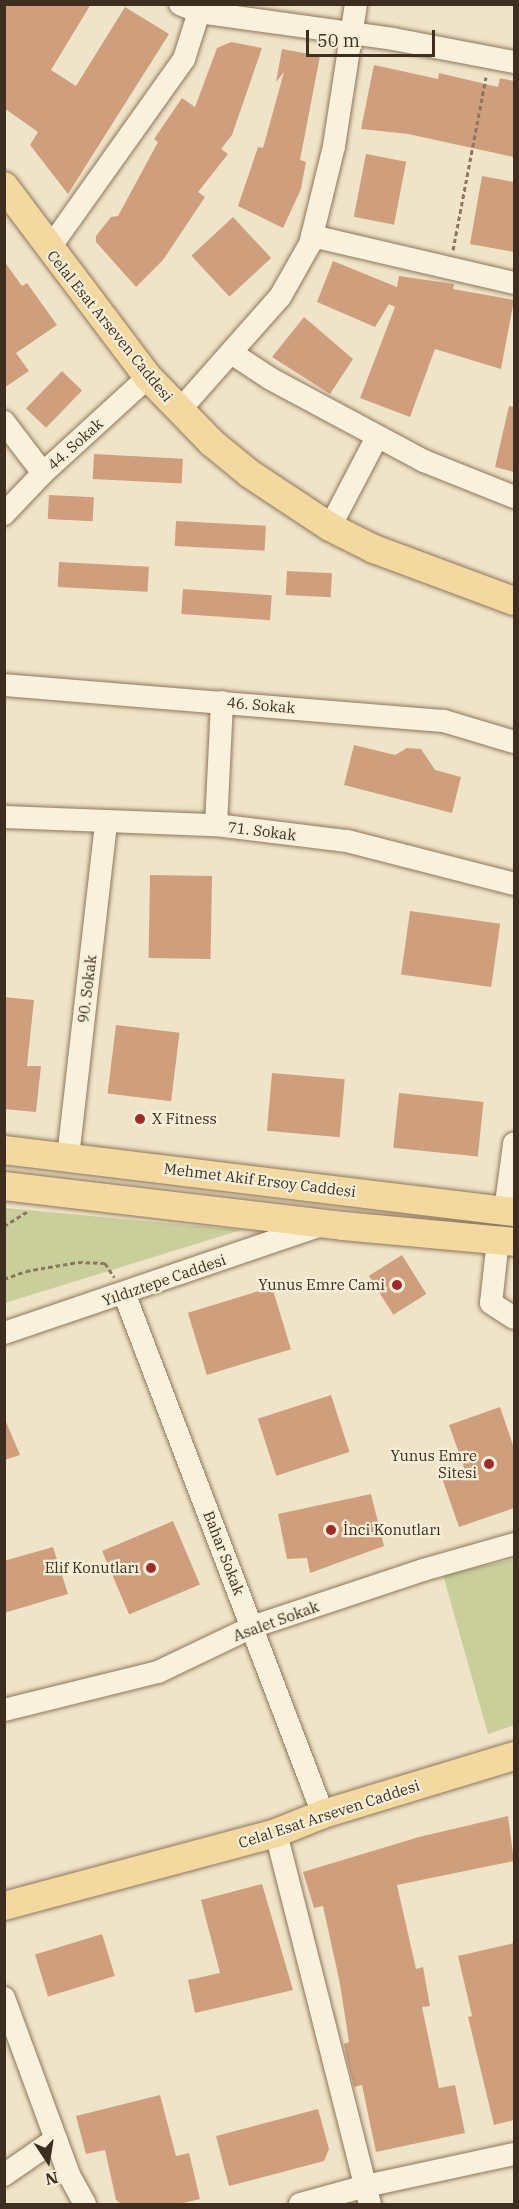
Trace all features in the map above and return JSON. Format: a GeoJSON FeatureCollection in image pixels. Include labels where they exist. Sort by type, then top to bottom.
{"type":"FeatureCollection","features":[{"type":"Feature","properties":{"kind":"main road","name":"Celal Esat Arseven Caddesi"},"geometry":{"type":"LineString","coordinates":[[4,186],[49,249],[148,377],[180,411],[250,474],[330,526],[424,570],[514,601]]}},
{"type":"Feature","properties":{"kind":"main road","name":"Mehmet Akif Ersoy Caddesi"},"geometry":{"type":"LineString","coordinates":[[4,1150],[510,1211]]}},
{"type":"Feature","properties":{"kind":"main road"},"geometry":{"type":"LineString","coordinates":[[4,1186],[323,1224],[506,1241]]}},
{"type":"Feature","properties":{"kind":"main road","name":"Celal Esat Arseven Caddesi"},"geometry":{"type":"LineString","coordinates":[[4,1906],[276,1833],[323,1814],[514,1756]]}},
{"type":"Feature","properties":{"kind":"street"},"geometry":{"type":"LineString","coordinates":[[180,411],[280,297],[312,236],[334,146],[356,4]]}},
{"type":"Feature","properties":{"kind":"street"},"geometry":{"type":"LineString","coordinates":[[49,249],[184,59],[190,8],[514,62]]}},
{"type":"Feature","properties":{"kind":"street"},"geometry":{"type":"LineString","coordinates":[[312,236],[514,283]]}},
{"type":"Feature","properties":{"kind":"street"},"geometry":{"type":"LineString","coordinates":[[232,354],[377,437],[424,461],[514,496]]}},
{"type":"Feature","properties":{"kind":"street","name":"44. Sokak"},"geometry":{"type":"LineString","coordinates":[[4,514],[43,472],[148,377]]}},
{"type":"Feature","properties":{"kind":"street"},"geometry":{"type":"LineString","coordinates":[[4,422],[43,472]]}},
{"type":"Feature","properties":{"kind":"street"},"geometry":{"type":"LineString","coordinates":[[330,526],[377,437]]}},
{"type":"Feature","properties":{"kind":"street","name":"46. Sokak"},"geometry":{"type":"LineString","coordinates":[[4,685],[444,721],[514,742]]}},
{"type":"Feature","properties":{"kind":"street"},"geometry":{"type":"LineString","coordinates":[[216,825],[222,702]]}},
{"type":"Feature","properties":{"kind":"street","name":"71. Sokak"},"geometry":{"type":"LineString","coordinates":[[4,817],[216,825],[347,841],[514,884]]}},
{"type":"Feature","properties":{"kind":"street","name":"90. Sokak"},"geometry":{"type":"LineString","coordinates":[[68,1157],[106,822]]}},
{"type":"Feature","properties":{"kind":"street"},"geometry":{"type":"LineString","coordinates":[[510,1211],[514,1144]]}},
{"type":"Feature","properties":{"kind":"street","name":"Yıldıztepe Caddesi"},"geometry":{"type":"LineString","coordinates":[[4,1332],[323,1224]]}},
{"type":"Feature","properties":{"kind":"street"},"geometry":{"type":"LineString","coordinates":[[506,1241],[491,1303],[514,1318]]}},
{"type":"Feature","properties":{"kind":"street","name":"Bahar Sokak"},"geometry":{"type":"LineString","coordinates":[[124,1293],[323,1814]]}},
{"type":"Feature","properties":{"kind":"street","name":"Asalet Sokak"},"geometry":{"type":"LineString","coordinates":[[4,1710],[158,1672],[252,1627],[423,1569],[514,1544]]}},
{"type":"Feature","properties":{"kind":"street"},"geometry":{"type":"LineString","coordinates":[[276,1833],[368,2195]]}},
{"type":"Feature","properties":{"kind":"street"},"geometry":{"type":"LineString","coordinates":[[4,1998],[56,2139],[85,2205]]}},
{"type":"Feature","properties":{"kind":"street"},"geometry":{"type":"LineString","coordinates":[[4,2175],[56,2139]]}},
{"type":"Feature","properties":{"kind":"street"},"geometry":{"type":"LineString","coordinates":[[300,2205],[368,2195],[514,2154]]}},
{"type":"Feature","properties":{"kind":"path"},"geometry":{"type":"LineString","coordinates":[[450,269],[490,57]]}},
{"type":"Feature","properties":{"kind":"path"},"geometry":{"type":"LineString","coordinates":[[4,1279],[67,1264],[105,1263],[124,1293]]}},
{"type":"Feature","properties":{"kind":"green space"},"geometry":{"type":"Polygon","coordinates":[[[5,1208],[241,1230],[5,1303],[5,1208]]]}},
{"type":"Feature","properties":{"kind":"green space"},"geometry":{"type":"Polygon","coordinates":[[[514,1559],[514,1725],[488,1734],[443,1575],[514,1559]]]}},
{"type":"Feature","properties":{"kind":"building"},"geometry":{"type":"Polygon","coordinates":[[[4,4],[91,4],[51,70],[76,86],[125,7],[169,34],[68,194],[30,145],[38,132],[4,108],[4,4]]]}},
{"type":"Feature","properties":{"kind":"building"},"geometry":{"type":"Polygon","coordinates":[[[231,42],[262,48],[232,135],[221,149],[228,154],[198,192],[205,197],[163,260],[136,287],[96,242],[96,236],[111,217],[118,216],[158,142],[154,139],[182,98],[195,107],[217,48],[231,42]]]}},
{"type":"Feature","properties":{"kind":"building"},"geometry":{"type":"Polygon","coordinates":[[[282,49],[320,56],[300,160],[306,162],[301,189],[283,228],[238,206],[258,147],[263,148],[284,72],[276,82],[282,49]]]}},
{"type":"Feature","properties":{"kind":"building"},"geometry":{"type":"Polygon","coordinates":[[[374,65],[438,79],[439,73],[498,87],[500,78],[514,81],[514,157],[408,134],[361,129],[374,65]]]}},
{"type":"Feature","properties":{"kind":"building"},"geometry":{"type":"Polygon","coordinates":[[[366,154],[406,162],[394,225],[354,217],[366,154]]]}},
{"type":"Feature","properties":{"kind":"building"},"geometry":{"type":"Polygon","coordinates":[[[482,176],[514,182],[514,252],[470,244],[482,176]]]}},
{"type":"Feature","properties":{"kind":"building"},"geometry":{"type":"Polygon","coordinates":[[[233,217],[271,258],[230,297],[191,256],[233,217]]]}},
{"type":"Feature","properties":{"kind":"building"},"geometry":{"type":"Polygon","coordinates":[[[4,261],[22,286],[27,283],[57,325],[16,353],[29,371],[4,388],[4,261]]]}},
{"type":"Feature","properties":{"kind":"building"},"geometry":{"type":"Polygon","coordinates":[[[333,261],[397,287],[399,276],[454,284],[453,289],[514,300],[501,369],[435,349],[410,417],[360,398],[395,307],[389,304],[375,327],[317,302],[333,261]]]}},
{"type":"Feature","properties":{"kind":"building"},"geometry":{"type":"Polygon","coordinates":[[[304,317],[353,359],[330,394],[272,357],[304,317]]]}},
{"type":"Feature","properties":{"kind":"building"},"geometry":{"type":"Polygon","coordinates":[[[62,371],[82,390],[46,428],[26,408],[62,371]]]}},
{"type":"Feature","properties":{"kind":"building"},"geometry":{"type":"Polygon","coordinates":[[[509,406],[514,407],[514,472],[495,467],[509,406]]]}},
{"type":"Feature","properties":{"kind":"building"},"geometry":{"type":"Polygon","coordinates":[[[94,454],[183,459],[182,484],[93,479],[94,454]]]}},
{"type":"Feature","properties":{"kind":"building"},"geometry":{"type":"Polygon","coordinates":[[[49,495],[94,497],[93,521],[48,519],[49,495]]]}},
{"type":"Feature","properties":{"kind":"building"},"geometry":{"type":"Polygon","coordinates":[[[176,521],[266,526],[265,551],[175,546],[176,521]]]}},
{"type":"Feature","properties":{"kind":"building"},"geometry":{"type":"Polygon","coordinates":[[[59,562],[149,567],[148,592],[58,587],[59,562]]]}},
{"type":"Feature","properties":{"kind":"building"},"geometry":{"type":"Polygon","coordinates":[[[287,571],[332,573],[331,597],[286,595],[287,571]]]}},
{"type":"Feature","properties":{"kind":"building"},"geometry":{"type":"Polygon","coordinates":[[[183,589],[272,595],[270,620],[181,614],[183,589]]]}},
{"type":"Feature","properties":{"kind":"building"},"geometry":{"type":"Polygon","coordinates":[[[354,745],[395,755],[407,748],[421,749],[435,770],[461,777],[452,813],[344,785],[354,745]]]}},
{"type":"Feature","properties":{"kind":"building"},"geometry":{"type":"Polygon","coordinates":[[[150,875],[212,876],[211,959],[149,958],[150,875]]]}},
{"type":"Feature","properties":{"kind":"building"},"geometry":{"type":"Polygon","coordinates":[[[410,911],[500,924],[491,987],[401,974],[410,911]]]}},
{"type":"Feature","properties":{"kind":"building"},"geometry":{"type":"Polygon","coordinates":[[[4,997],[34,1000],[27,1066],[41,1066],[36,1112],[4,1109],[4,997]]]}},
{"type":"Feature","properties":{"kind":"building"},"geometry":{"type":"Polygon","coordinates":[[[116,1025],[180,1033],[171,1101],[108,1093],[116,1025]]]}},
{"type":"Feature","properties":{"kind":"building"},"geometry":{"type":"Polygon","coordinates":[[[272,1073],[345,1079],[340,1137],[267,1131],[272,1073]]]}},
{"type":"Feature","properties":{"kind":"building"},"geometry":{"type":"Polygon","coordinates":[[[399,1093],[484,1102],[478,1157],[393,1148],[399,1093]]]}},
{"type":"Feature","properties":{"kind":"building","name":"Yunus Emre Cami"},"geometry":{"type":"Polygon","coordinates":[[[402,1255],[426,1294],[393,1315],[369,1276],[402,1255]]]}},
{"type":"Feature","properties":{"kind":"building"},"geometry":{"type":"Polygon","coordinates":[[[272,1287],[291,1349],[207,1375],[188,1313],[272,1287]]]}},
{"type":"Feature","properties":{"kind":"building"},"geometry":{"type":"Polygon","coordinates":[[[331,1395],[350,1452],[276,1476],[258,1419],[331,1395]]]}},
{"type":"Feature","properties":{"kind":"building","name":"Yunus Emre Sitesi"},"geometry":{"type":"Polygon","coordinates":[[[500,1407],[514,1448],[514,1508],[459,1527],[442,1478],[465,1470],[449,1425],[500,1407]]]}},
{"type":"Feature","properties":{"kind":"building"},"geometry":{"type":"Polygon","coordinates":[[[4,1417],[20,1455],[4,1460],[4,1417]]]}},
{"type":"Feature","properties":{"kind":"building","name":"İnci Konutları"},"geometry":{"type":"Polygon","coordinates":[[[371,1494],[384,1546],[310,1573],[307,1558],[287,1559],[278,1514],[371,1494]]]}},
{"type":"Feature","properties":{"kind":"building","name":"Elif Konutları"},"geometry":{"type":"Polygon","coordinates":[[[173,1521],[200,1585],[129,1615],[102,1551],[173,1521]]]}},
{"type":"Feature","properties":{"kind":"building"},"geometry":{"type":"Polygon","coordinates":[[[53,1547],[68,1594],[4,1613],[4,1561],[53,1547]]]}},
{"type":"Feature","properties":{"kind":"building"},"geometry":{"type":"Polygon","coordinates":[[[508,1816],[514,1861],[397,1885],[416,1969],[423,1967],[430,2006],[422,2007],[439,2088],[455,2085],[465,2133],[376,2152],[362,2085],[354,2087],[346,2055],[344,2044],[349,2042],[340,1984],[323,1906],[314,1908],[303,1872],[419,1837],[508,1816]]]}},
{"type":"Feature","properties":{"kind":"building"},"geometry":{"type":"Polygon","coordinates":[[[262,1884],[293,1990],[195,2013],[188,1980],[220,1973],[201,1900],[262,1884]]]}},
{"type":"Feature","properties":{"kind":"building"},"geometry":{"type":"Polygon","coordinates":[[[102,1934],[115,1976],[48,1997],[35,1954],[102,1934]]]}},
{"type":"Feature","properties":{"kind":"building"},"geometry":{"type":"Polygon","coordinates":[[[514,1943],[514,2120],[494,2125],[468,2017],[472,2016],[458,1956],[514,1943]]]}},
{"type":"Feature","properties":{"kind":"building"},"geometry":{"type":"Polygon","coordinates":[[[160,2095],[176,2156],[189,2153],[200,2199],[175,2205],[123,2205],[116,2200],[105,2150],[86,2154],[76,2116],[160,2095]]]}},
{"type":"Feature","properties":{"kind":"building"},"geometry":{"type":"Polygon","coordinates":[[[318,2109],[329,2149],[324,2161],[229,2186],[216,2136],[318,2109]]]}},
{"type":"Feature","properties":{"kind":"place","name":"X Fitness"},"geometry":{"type":"Point","coordinates":[140,1119]}},
{"type":"Feature","properties":{"kind":"place","name":"Yunus Emre Cami"},"geometry":{"type":"Point","coordinates":[397,1285]}},
{"type":"Feature","properties":{"kind":"place","name":"Yunus Emre Sitesi"},"geometry":{"type":"Point","coordinates":[489,1464]}},
{"type":"Feature","properties":{"kind":"place","name":"İnci Konutları"},"geometry":{"type":"Point","coordinates":[331,1530]}},
{"type":"Feature","properties":{"kind":"place","name":"Elif Konutları"},"geometry":{"type":"Point","coordinates":[151,1568]}}]}
